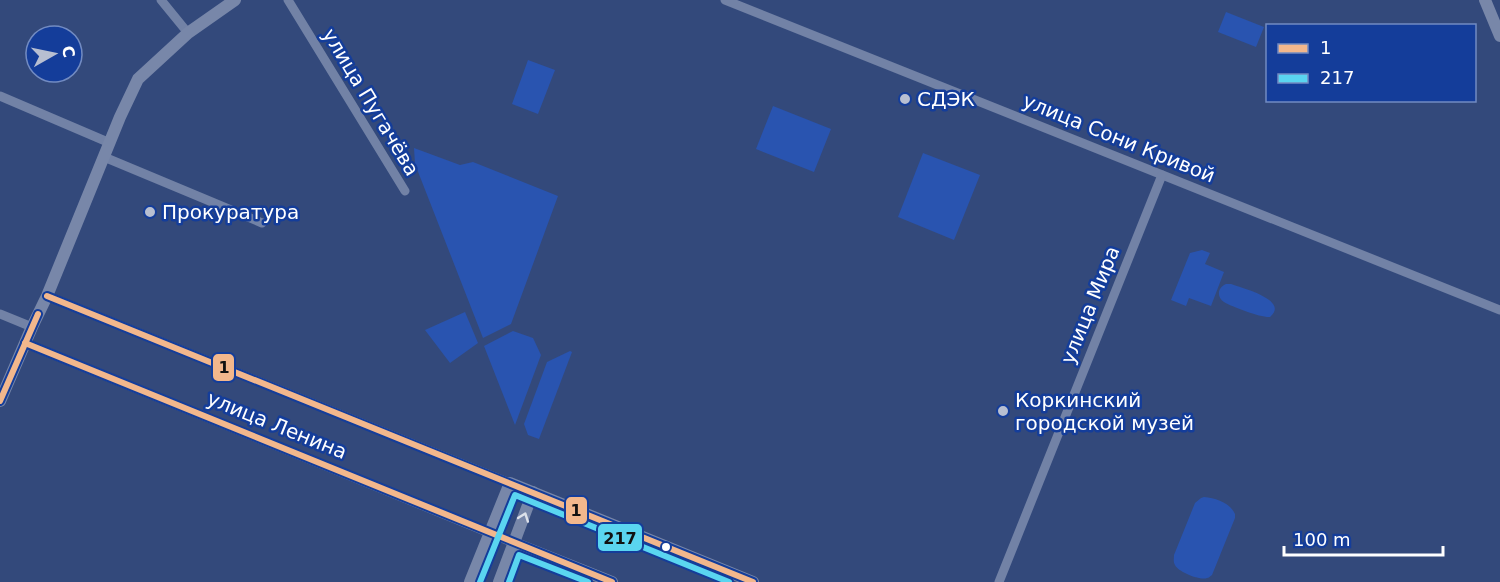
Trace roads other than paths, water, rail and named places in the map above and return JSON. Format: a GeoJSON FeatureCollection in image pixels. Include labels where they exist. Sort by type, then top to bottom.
{"type":"FeatureCollection","features":[{"type":"Feature","properties":{"kind":"street"},"geometry":{"type":"LineString","coordinates":[[161,0],[188,33]]}},
{"type":"Feature","properties":{"kind":"street"},"geometry":{"type":"LineString","coordinates":[[0,401],[47,296],[120,117],[138,80],[188,33],[235,0]]}},
{"type":"Feature","properties":{"kind":"street","name":"улица Пугачёва"},"geometry":{"type":"LineString","coordinates":[[288,0],[405,191]]}},
{"type":"Feature","properties":{"kind":"street","name":"улица Сони Кривой"},"geometry":{"type":"LineString","coordinates":[[725,0],[1500,310]]}},
{"type":"Feature","properties":{"kind":"street"},"geometry":{"type":"LineString","coordinates":[[1485,0],[1500,36]]}},
{"type":"Feature","properties":{"kind":"street"},"geometry":{"type":"LineString","coordinates":[[0,96],[110,143]]}},
{"type":"Feature","properties":{"kind":"street"},"geometry":{"type":"LineString","coordinates":[[104,157],[262,223]]}},
{"type":"Feature","properties":{"kind":"street","name":"улица Мира"},"geometry":{"type":"LineString","coordinates":[[999,582],[1162,174]]}},
{"type":"Feature","properties":{"kind":"street","name":"улица Ленина"},"geometry":{"type":"LineString","coordinates":[[47,296],[753,582]]}},
{"type":"Feature","properties":{"kind":"street"},"geometry":{"type":"LineString","coordinates":[[0,314],[32,327]]}},
{"type":"Feature","properties":{"kind":"street","name":"улица Ленина"},"geometry":{"type":"LineString","coordinates":[[25,343],[612,582]]}},
{"type":"Feature","properties":{"kind":"street"},"geometry":{"type":"LineString","coordinates":[[470,582],[510,483]]}},
{"type":"Feature","properties":{"kind":"street"},"geometry":{"type":"LineString","coordinates":[[499,582],[533,492]]}},
{"type":"Feature","properties":{"kind":"place","name":"СДЭК"},"geometry":{"type":"Point","coordinates":[905,99]}},
{"type":"Feature","properties":{"kind":"place","name":"Прокуратура"},"geometry":{"type":"Point","coordinates":[150,212]}},
{"type":"Feature","properties":{"kind":"place","name":"Коркинский городской музей"},"geometry":{"type":"Point","coordinates":[1003,411]}}]}
